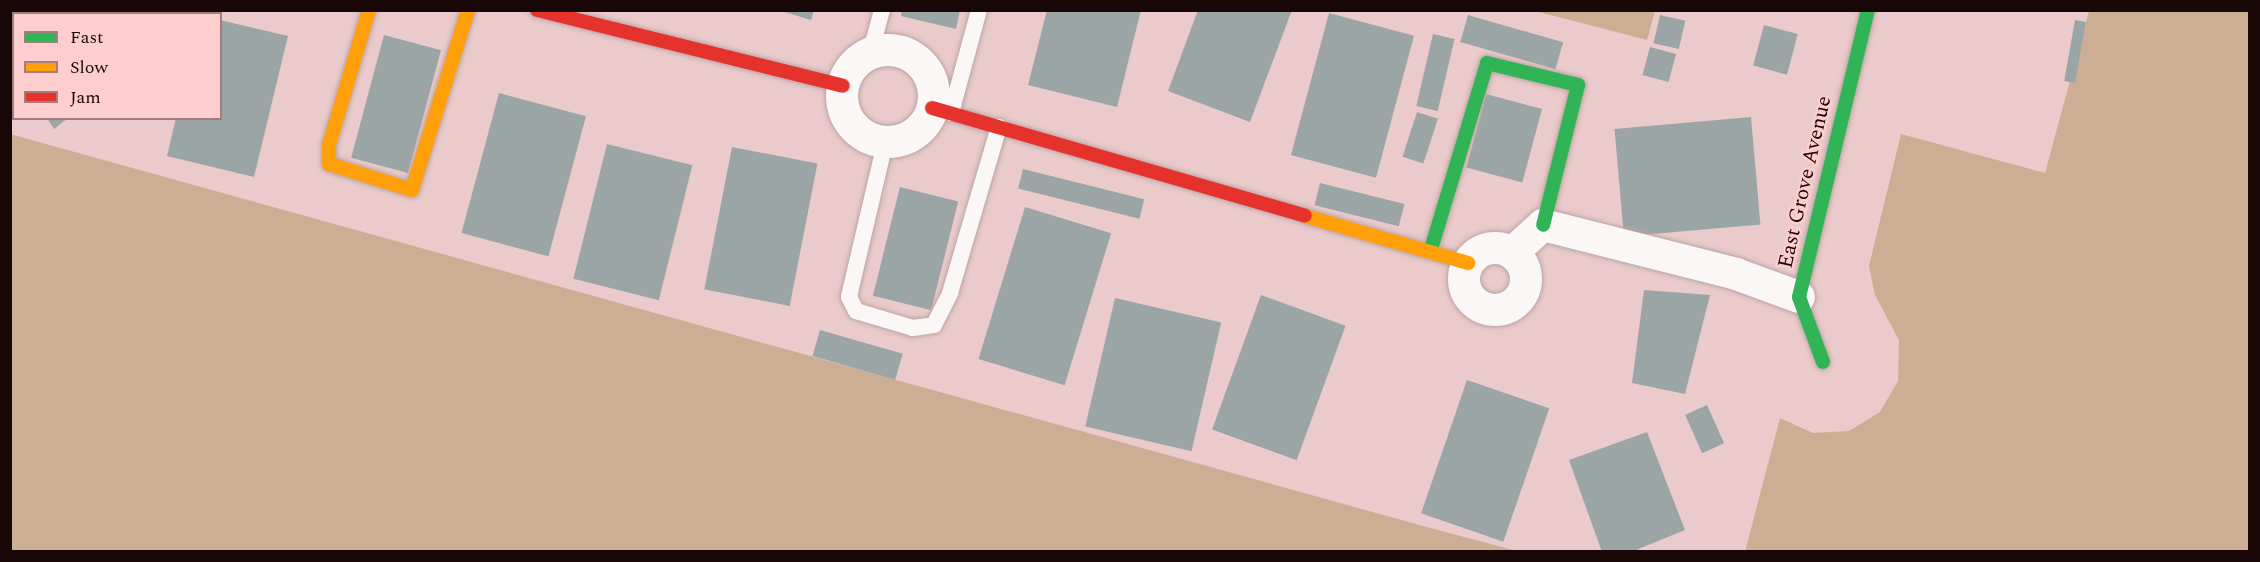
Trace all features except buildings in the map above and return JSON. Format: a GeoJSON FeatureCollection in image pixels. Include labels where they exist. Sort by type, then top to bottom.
{"type":"FeatureCollection","features":[{"type":"Feature","properties":{"kind":"street"},"geometry":{"type":"LineString","coordinates":[[369,10],[329,145],[329,164],[412,189],[468,10]]}},
{"type":"Feature","properties":{"kind":"street"},"geometry":{"type":"LineString","coordinates":[[537,10],[843,86]]}},
{"type":"Feature","properties":{"kind":"street","name":"East Grove Avenue"},"geometry":{"type":"LineString","coordinates":[[1823,362],[1799,297],[1868,10]]}},
{"type":"Feature","properties":{"kind":"street"},"geometry":{"type":"LineString","coordinates":[[898,51],[923,67],[941,111],[915,134],[885,143],[856,130],[842,102],[843,86],[857,62],[870,54],[898,51]]}},
{"type":"Feature","properties":{"kind":"street"},"geometry":{"type":"LineString","coordinates":[[1431,249],[1488,63],[1578,85],[1543,225],[1512,253]]}},
{"type":"Feature","properties":{"kind":"street"},"geometry":{"type":"LineString","coordinates":[[941,111],[1431,249],[1468,263]]}},
{"type":"Feature","properties":{"kind":"street"},"geometry":{"type":"LineString","coordinates":[[1543,225],[1736,274],[1799,297]]}},
{"type":"Feature","properties":{"kind":"street"},"geometry":{"type":"LineString","coordinates":[[1493,248],[1512,253],[1524,269],[1524,289],[1503,310],[1473,302],[1464,283],[1468,263],[1493,248]]}},
{"type":"Feature","properties":{"kind":"lane"},"geometry":{"type":"LineString","coordinates":[[870,54],[882,10]]}},
{"type":"Feature","properties":{"kind":"lane"},"geometry":{"type":"LineString","coordinates":[[941,111],[979,10]]}},
{"type":"Feature","properties":{"kind":"lane"},"geometry":{"type":"LineString","coordinates":[[885,143],[849,297],[856,311],[924,327],[934,325],[950,293],[999,127]]}},
{"type":"Feature","properties":{"kind":"shaded area"},"geometry":{"type":"Polygon","coordinates":[[[1535,11],[1655,11],[1647,40],[1535,11]]]}},
{"type":"Feature","properties":{"kind":"shaded area"},"geometry":{"type":"Polygon","coordinates":[[[2089,11],[2249,11],[2249,551],[1745,552],[1780,418],[1813,433],[1849,431],[1880,412],[1898,381],[1899,340],[1875,295],[1869,266],[1901,134],[2045,173],[2089,11]]]}},
{"type":"Feature","properties":{"kind":"shaded area"},"geometry":{"type":"Polygon","coordinates":[[[10,134],[1423,526],[1517,551],[11,551],[10,134]]]}},
{"type":"Feature","properties":{"kind":"traffic: fast"},"geometry":{"type":"LineString","coordinates":[[1823,362],[1799,297],[1868,10]]}},
{"type":"Feature","properties":{"kind":"traffic: fast"},"geometry":{"type":"LineString","coordinates":[[1431,249],[1487,63],[1578,85],[1543,225]]}},
{"type":"Feature","properties":{"kind":"traffic: slow"},"geometry":{"type":"LineString","coordinates":[[369,10],[329,145],[329,164],[412,190],[468,10]]}},
{"type":"Feature","properties":{"kind":"traffic: slow"},"geometry":{"type":"LineString","coordinates":[[1305,216],[1468,263]]}},
{"type":"Feature","properties":{"kind":"traffic: jam"},"geometry":{"type":"LineString","coordinates":[[537,10],[843,86]]}},
{"type":"Feature","properties":{"kind":"traffic: jam"},"geometry":{"type":"LineString","coordinates":[[932,108],[1305,216]]}}]}
